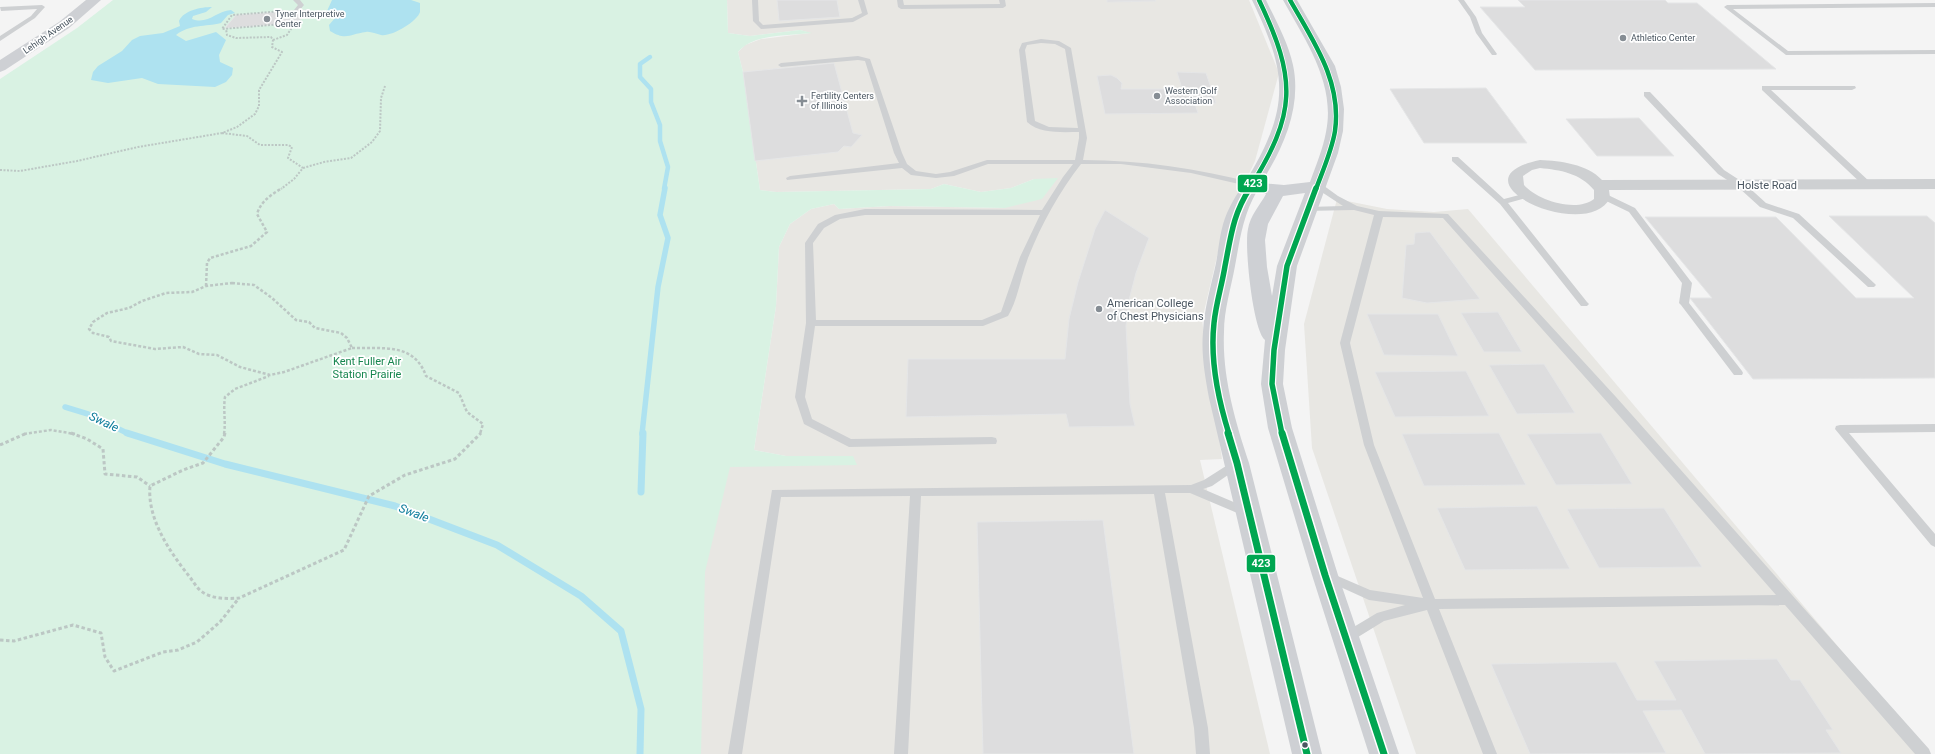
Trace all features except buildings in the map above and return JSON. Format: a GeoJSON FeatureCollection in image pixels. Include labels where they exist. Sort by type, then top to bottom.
{"type":"FeatureCollection","features":[{"type":"Feature","properties":{"kind":"main road","name":"Lehigh Avenue"},"geometry":{"type":"LineString","coordinates":[[0,67],[64,25],[94,0]]}},
{"type":"Feature","properties":{"kind":"main road"},"geometry":{"type":"LineString","coordinates":[[1259,0],[1282,50],[1288,73],[1288,98],[1283,122],[1274,146],[1234,218],[1213,332],[1217,381],[1228,436],[1237,463],[1307,754]]}},
{"type":"Feature","properties":{"kind":"main road"},"geometry":{"type":"LineString","coordinates":[[1290,0],[1327,66],[1334,87],[1336,109],[1335,131],[1329,153],[1287,266],[1274,350],[1272,384],[1280,428],[1325,575],[1384,754]]}},
{"type":"Feature","properties":{"kind":"main road"},"geometry":{"type":"LineString","coordinates":[[1252,185],[1277,191],[1300,189],[1317,185]]}},
{"type":"Feature","properties":{"kind":"main road"},"geometry":{"type":"LineString","coordinates":[[1274,350],[1258,271],[1256,236],[1257,228],[1277,191]]}},
{"type":"Feature","properties":{"kind":"street"},"geometry":{"type":"LineString","coordinates":[[1553,165],[1585,175],[1601,191],[1600,203],[1592,207],[1567,209],[1552,206],[1527,195],[1519,188],[1515,181],[1515,175],[1520,170],[1528,166],[1553,165]]}},
{"type":"Feature","properties":{"kind":"street","name":"Holste Road"},"geometry":{"type":"LineString","coordinates":[[1601,191],[1741,185],[1935,184]]}},
{"type":"Feature","properties":{"kind":"lane"},"geometry":{"type":"LineString","coordinates":[[1,10],[8,0]]}},
{"type":"Feature","properties":{"kind":"lane"},"geometry":{"type":"LineString","coordinates":[[296,0],[301,4],[297,10]]}},
{"type":"Feature","properties":{"kind":"lane"},"geometry":{"type":"LineString","coordinates":[[754,0],[756,21],[761,27],[853,20],[865,14],[861,0]]}},
{"type":"Feature","properties":{"kind":"lane"},"geometry":{"type":"LineString","coordinates":[[900,0],[901,7],[1003,6],[1002,0]]}},
{"type":"Feature","properties":{"kind":"lane"},"geometry":{"type":"LineString","coordinates":[[1461,0],[1473,17],[1479,33],[1494,54]]}},
{"type":"Feature","properties":{"kind":"lane"},"geometry":{"type":"LineString","coordinates":[[1935,5],[1727,7],[1786,53],[1935,52]]}},
{"type":"Feature","properties":{"kind":"lane"},"geometry":{"type":"LineString","coordinates":[[0,39],[33,17],[42,7],[1,10]]}},
{"type":"Feature","properties":{"kind":"lane"},"geometry":{"type":"LineString","coordinates":[[811,323],[983,323],[1005,314],[1024,257],[1045,213],[1067,177],[1079,162],[1083,138],[1082,130],[1068,48],[1059,42],[1041,40],[1024,44],[1022,50],[1032,122],[1040,127],[1061,130],[1082,130]]}},
{"type":"Feature","properties":{"kind":"lane"},"geometry":{"type":"LineString","coordinates":[[781,65],[858,58],[868,60],[898,153],[904,165],[914,173],[936,176],[951,174],[987,162],[1120,162],[1175,169],[1252,185]]}},
{"type":"Feature","properties":{"kind":"lane"},"geometry":{"type":"LineString","coordinates":[[1852,88],[1765,88],[1867,184]]}},
{"type":"Feature","properties":{"kind":"lane"},"geometry":{"type":"LineString","coordinates":[[1647,94],[1721,172],[1741,185],[1762,205],[1796,216],[1871,285]]}},
{"type":"Feature","properties":{"kind":"lane"},"geometry":{"type":"LineString","coordinates":[[1455,159],[1503,202],[1584,304]]}},
{"type":"Feature","properties":{"kind":"lane"},"geometry":{"type":"LineString","coordinates":[[790,178],[904,165]]}},
{"type":"Feature","properties":{"kind":"lane"},"geometry":{"type":"LineString","coordinates":[[1317,185],[1334,198],[1354,208],[1379,214],[1445,216],[1612,400],[1924,754]]}},
{"type":"Feature","properties":{"kind":"lane"},"geometry":{"type":"LineString","coordinates":[[1601,191],[1632,210],[1687,283],[1684,303],[1738,373]]}},
{"type":"Feature","properties":{"kind":"lane"},"geometry":{"type":"LineString","coordinates":[[1503,202],[1527,195]]}},
{"type":"Feature","properties":{"kind":"lane"},"geometry":{"type":"LineString","coordinates":[[1308,209],[1354,208]]}},
{"type":"Feature","properties":{"kind":"lane"},"geometry":{"type":"LineString","coordinates":[[992,441],[849,443],[808,421],[800,397],[811,323],[809,243],[821,226],[838,217],[865,212],[1045,213]]}},
{"type":"Feature","properties":{"kind":"lane"},"geometry":{"type":"LineString","coordinates":[[1379,214],[1345,343],[1369,445],[1490,754]]}},
{"type":"Feature","properties":{"kind":"lane"},"geometry":{"type":"LineString","coordinates":[[1935,428],[1840,429],[1935,542]]}},
{"type":"Feature","properties":{"kind":"lane"},"geometry":{"type":"LineString","coordinates":[[735,754],[776,493],[1191,489],[1208,483],[1237,463]]}},
{"type":"Feature","properties":{"kind":"lane"},"geometry":{"type":"LineString","coordinates":[[1191,489],[1222,501],[1249,514]]}},
{"type":"Feature","properties":{"kind":"lane"},"geometry":{"type":"LineString","coordinates":[[1158,490],[1201,728],[1203,754]]}},
{"type":"Feature","properties":{"kind":"lane"},"geometry":{"type":"LineString","coordinates":[[901,754],[916,492]]}},
{"type":"Feature","properties":{"kind":"lane"},"geometry":{"type":"LineString","coordinates":[[1325,575],[1368,595],[1430,604],[1788,600]]}},
{"type":"Feature","properties":{"kind":"lane"},"geometry":{"type":"LineString","coordinates":[[1346,638],[1381,617],[1430,604]]}},
{"type":"Feature","properties":{"kind":"path"},"geometry":{"type":"LineString","coordinates":[[226,30],[300,23],[308,9],[232,15],[222,29],[226,30],[227,35],[231,37],[271,37],[274,40]]}},
{"type":"Feature","properties":{"kind":"path"},"geometry":{"type":"LineString","coordinates":[[274,40],[288,35],[295,23]]}},
{"type":"Feature","properties":{"kind":"path"},"geometry":{"type":"LineString","coordinates":[[0,170],[20,171],[77,161],[138,147],[222,133],[237,126],[255,114],[259,106],[260,90],[282,52],[272,47],[274,40]]}},
{"type":"Feature","properties":{"kind":"path"},"geometry":{"type":"LineString","coordinates":[[206,286],[207,263],[210,258],[236,249],[251,246],[262,238],[267,232],[257,214],[258,208],[265,200],[292,181],[303,168],[327,161],[352,158],[358,155],[371,142],[380,131],[382,116],[380,98],[385,86]]}},
{"type":"Feature","properties":{"kind":"path"},"geometry":{"type":"LineString","coordinates":[[222,133],[247,136],[260,145],[288,145],[292,147],[292,151],[288,158],[290,161],[303,168]]}},
{"type":"Feature","properties":{"kind":"path"},"geometry":{"type":"LineString","coordinates":[[270,375],[240,366],[217,356],[199,354],[183,347],[155,349],[111,341],[109,337],[93,333],[89,329],[93,322],[107,314],[129,308],[142,301],[166,293],[192,292],[206,286],[232,283],[254,286],[272,298],[296,320],[309,322],[315,328],[341,333],[347,338],[352,348]]}},
{"type":"Feature","properties":{"kind":"path"},"geometry":{"type":"LineString","coordinates":[[352,348],[397,349],[415,354],[424,365],[426,376],[459,393],[462,404],[468,416],[483,424],[480,433],[455,459],[405,475],[379,489],[370,496],[362,509],[344,550],[239,598],[223,599],[202,591],[184,570],[166,543],[153,515],[149,496],[150,486],[183,470],[203,464],[224,437],[226,422],[223,408],[225,397],[235,389],[270,375],[284,372],[336,352],[352,348]]}},
{"type":"Feature","properties":{"kind":"path"},"geometry":{"type":"LineString","coordinates":[[0,445],[31,432],[68,431],[89,438],[103,449],[106,474],[137,477],[150,486]]}},
{"type":"Feature","properties":{"kind":"path"},"geometry":{"type":"LineString","coordinates":[[0,640],[14,641],[73,625],[101,633],[105,657],[114,671],[128,668],[166,651],[178,650],[192,644],[212,631],[228,617],[239,598]]}},
{"type":"Feature","properties":{"kind":"shaded area"},"geometry":{"type":"Polygon","coordinates":[[[727,0],[1249,0],[1279,73],[1255,161],[1224,227],[1202,320],[1222,459],[1200,460],[1270,754],[695,754],[699,573],[722,462],[853,456],[786,456],[754,450],[776,306],[779,247],[790,224],[811,209],[834,204],[839,209],[890,206],[1005,208],[1034,179],[1011,188],[981,192],[944,184],[931,189],[776,192],[760,190],[743,72],[738,52],[745,45],[761,39],[810,33],[800,30],[750,36],[728,33],[727,0]]]}},
{"type":"Feature","properties":{"kind":"shaded area"},"geometry":{"type":"Polygon","coordinates":[[[1337,199],[1387,209],[1434,212],[1468,209],[1929,754],[1416,754],[1312,448],[1304,324],[1337,199]]]}},
{"type":"Feature","properties":{"kind":"green space","name":"Kent Fuller Air Station Prairie"},"geometry":{"type":"Polygon","coordinates":[[[113,0],[727,0],[728,33],[750,36],[800,30],[812,33],[762,38],[753,41],[738,52],[743,72],[760,190],[776,192],[931,189],[944,184],[981,192],[1011,188],[1034,179],[1058,178],[1042,199],[1005,208],[890,206],[839,209],[834,204],[811,209],[790,224],[779,247],[776,306],[754,450],[786,456],[853,456],[857,465],[730,467],[705,572],[701,754],[0,754],[0,79],[77,28],[113,0]]]}},
{"type":"Feature","properties":{"kind":"water"},"geometry":{"type":"Polygon","coordinates":[[[332,0],[411,0],[420,3],[420,12],[418,16],[409,24],[391,34],[381,35],[368,32],[340,36],[330,31],[329,25],[335,18],[327,11],[332,0]]]}},
{"type":"Feature","properties":{"kind":"water"},"geometry":{"type":"Polygon","coordinates":[[[212,7],[206,12],[193,16],[192,19],[203,20],[231,10],[235,13],[228,15],[221,23],[192,27],[181,31],[176,35],[186,41],[216,32],[226,40],[219,55],[220,62],[233,68],[232,75],[226,82],[215,87],[158,84],[142,78],[108,83],[91,80],[93,72],[98,66],[122,51],[132,40],[140,36],[163,33],[180,26],[179,21],[185,14],[198,9],[212,7]]]}},
{"type":"Feature","properties":{"kind":"waterway"},"geometry":{"type":"LineString","coordinates":[[650,57],[640,64],[640,77],[651,89],[651,102],[660,125],[660,141],[668,167],[664,189]]}},
{"type":"Feature","properties":{"kind":"waterway"},"geometry":{"type":"LineString","coordinates":[[642,434],[658,287],[668,238],[660,215],[665,188]]}},
{"type":"Feature","properties":{"kind":"waterway","name":"Swale"},"geometry":{"type":"LineString","coordinates":[[65,407],[88,414],[129,434]]}},
{"type":"Feature","properties":{"kind":"waterway","name":"Swale"},"geometry":{"type":"LineString","coordinates":[[127,433],[225,464],[395,506],[497,545],[581,596],[621,631],[641,709],[640,754]]}},
{"type":"Feature","properties":{"kind":"waterway"},"geometry":{"type":"LineString","coordinates":[[641,492],[643,433]]}},
{"type":"Feature","properties":{"kind":"transit line","name":"423"},"geometry":{"type":"LineString","coordinates":[[1259,0],[1279,45],[1287,84],[1286,103],[1282,123],[1274,145],[1262,169],[1243,199],[1234,219],[1215,316],[1213,332],[1214,366],[1223,415],[1237,463],[1307,754]]}},
{"type":"Feature","properties":{"kind":"transit line","name":"423"},"geometry":{"type":"LineString","coordinates":[[1290,0],[1327,66],[1333,87],[1336,109],[1335,131],[1329,153],[1287,266],[1274,350],[1272,384],[1280,428],[1325,575],[1384,754]]}},
{"type":"Feature","properties":{"kind":"place","name":"Tyner Interpretive Center"},"geometry":{"type":"Point","coordinates":[267,19]}},
{"type":"Feature","properties":{"kind":"place","name":"Athletico Center"},"geometry":{"type":"Point","coordinates":[1623,38]}},
{"type":"Feature","properties":{"kind":"place","name":"Western Golf Association"},"geometry":{"type":"Point","coordinates":[1157,96]}},
{"type":"Feature","properties":{"kind":"place","name":"Fertility Centers of Illinois"},"geometry":{"type":"Point","coordinates":[802,101]}},
{"type":"Feature","properties":{"kind":"place","name":"American College of Chest Physicians"},"geometry":{"type":"Point","coordinates":[1099,309]}}]}
